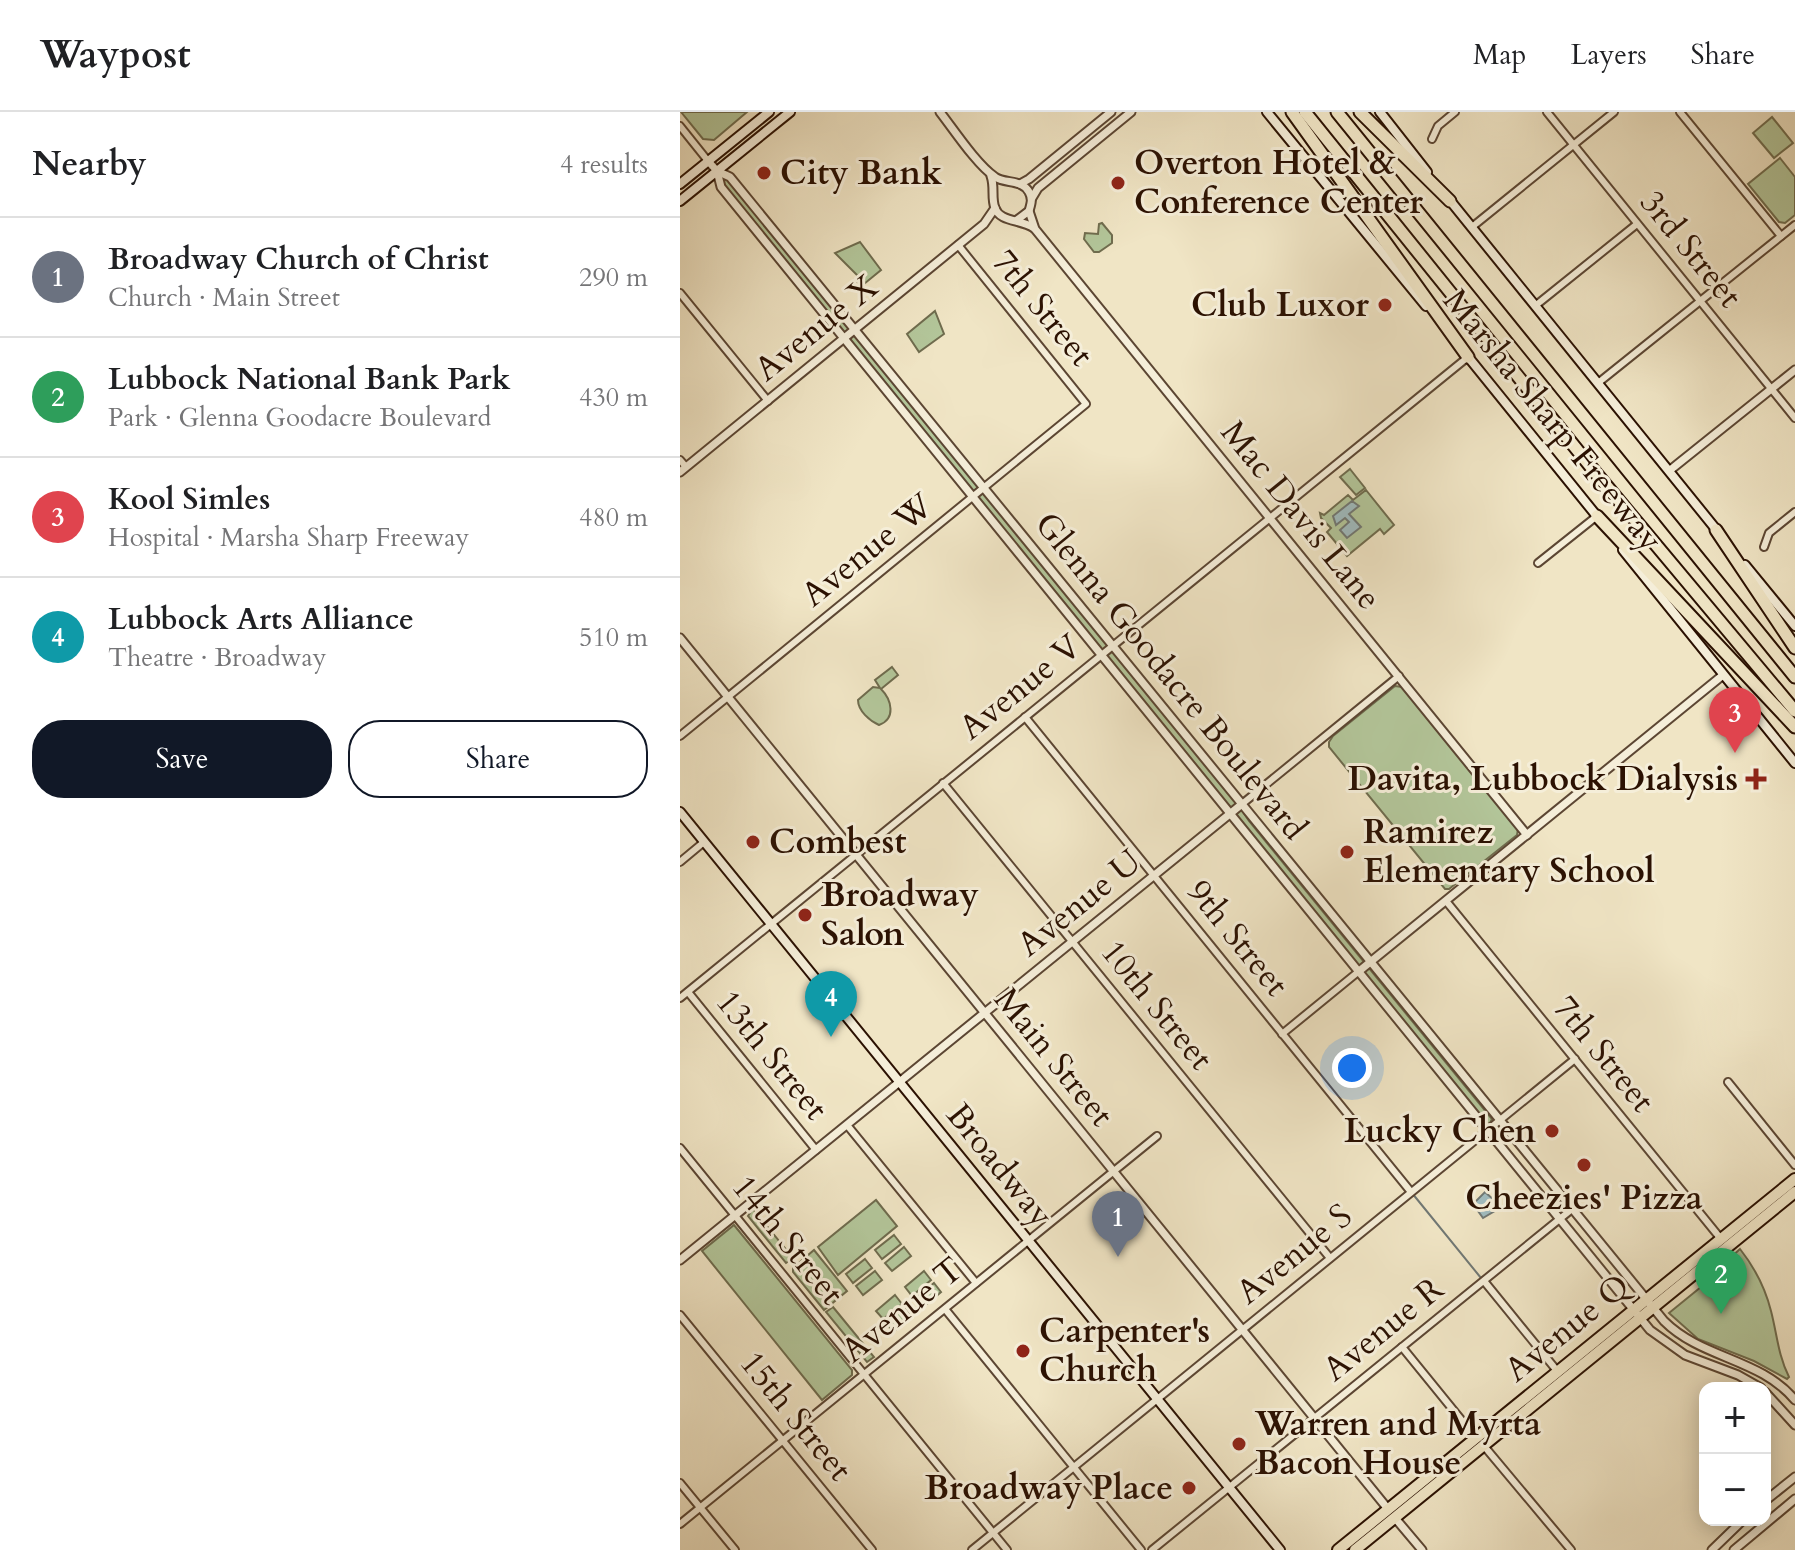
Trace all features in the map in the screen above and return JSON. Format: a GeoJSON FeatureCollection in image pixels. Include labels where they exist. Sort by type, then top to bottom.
{"type":"FeatureCollection","features":[{"type":"Feature","properties":{"kind":"highway"},"geometry":{"type":"LineString","coordinates":[[1292,112],[1468,357]]}},
{"type":"Feature","properties":{"kind":"highway","name":"Marsha Sharp Freeway"},"geometry":{"type":"LineString","coordinates":[[1305,112],[1595,472],[1795,711]]}},
{"type":"Feature","properties":{"kind":"highway","name":"Marsha Sharp Freeway"},"geometry":{"type":"LineString","coordinates":[[1337,112],[1795,677]]}},
{"type":"Feature","properties":{"kind":"highway"},"geometry":{"type":"LineString","coordinates":[[1360,112],[1450,201]]}},
{"type":"Feature","properties":{"kind":"highway"},"geometry":{"type":"LineString","coordinates":[[1597,516],[1795,727]]}},
{"type":"Feature","properties":{"kind":"highway"},"geometry":{"type":"LineString","coordinates":[[1716,530],[1795,648]]}},
{"type":"Feature","properties":{"kind":"highway","name":"Avenue Q"},"geometry":{"type":"LineString","coordinates":[[1355,1550],[1392,1513],[1637,1314],[1721,1239],[1795,1179]]}},
{"type":"Feature","properties":{"kind":"highway","name":"Avenue Q"},"geometry":{"type":"LineString","coordinates":[[1649,1304],[1795,1192]]}},
{"type":"Feature","properties":{"kind":"highway","name":"Avenue Q"},"geometry":{"type":"LineString","coordinates":[[1338,1550],[1452,1472],[1484,1438],[1511,1416],[1514,1407],[1637,1314]]}},
{"type":"Feature","properties":{"kind":"main road"},"geometry":{"type":"LineString","coordinates":[[680,184],[769,112]]}},
{"type":"Feature","properties":{"kind":"main road"},"geometry":{"type":"LineString","coordinates":[[680,201],[790,112]]}},
{"type":"Feature","properties":{"kind":"main road","name":"Marsha Sharp Freeway"},"geometry":{"type":"LineString","coordinates":[[1267,112],[1795,763]]}},
{"type":"Feature","properties":{"kind":"main road","name":"Marsha Sharp Freeway"},"geometry":{"type":"LineString","coordinates":[[1380,112],[1795,626]]}},
{"type":"Feature","properties":{"kind":"main road","name":"Broadway"},"geometry":{"type":"LineString","coordinates":[[680,812],[1280,1550]]}},
{"type":"Feature","properties":{"kind":"street"},"geometry":{"type":"LineString","coordinates":[[940,112],[990,174],[995,208],[1004,218],[1017,220],[1035,229]]}},
{"type":"Feature","properties":{"kind":"street"},"geometry":{"type":"LineString","coordinates":[[1020,184],[1111,112]]}},
{"type":"Feature","properties":{"kind":"street"},"geometry":{"type":"LineString","coordinates":[[1035,229],[1029,211],[1038,188],[1131,112]]}},
{"type":"Feature","properties":{"kind":"street"},"geometry":{"type":"LineString","coordinates":[[1432,139],[1438,126],[1455,112]]}},
{"type":"Feature","properties":{"kind":"street","name":"3rd Street"},"geometry":{"type":"LineString","coordinates":[[1547,112],[1795,418]]}},
{"type":"Feature","properties":{"kind":"street"},"geometry":{"type":"LineString","coordinates":[[1472,227],[1614,112]]}},
{"type":"Feature","properties":{"kind":"street"},"geometry":{"type":"LineString","coordinates":[[1680,112],[1781,236]]}},
{"type":"Feature","properties":{"kind":"street"},"geometry":{"type":"LineString","coordinates":[[680,126],[708,161]]}},
{"type":"Feature","properties":{"kind":"street","name":"Glenna Goodacre Boulevard"},"geometry":{"type":"LineString","coordinates":[[708,161],[717,171],[730,177],[1649,1304],[1688,1341],[1763,1373],[1795,1400]]}},
{"type":"Feature","properties":{"kind":"street","name":"Glenna Goodacre Boulevard"},"geometry":{"type":"LineString","coordinates":[[717,171],[721,187],[1637,1314],[1656,1336],[1685,1355],[1750,1382]]}},
{"type":"Feature","properties":{"kind":"street"},"geometry":{"type":"LineString","coordinates":[[990,174],[1020,184],[1031,200]]}},
{"type":"Feature","properties":{"kind":"street"},"geometry":{"type":"LineString","coordinates":[[995,194],[1010,183]]}},
{"type":"Feature","properties":{"kind":"street","name":"Avenue X"},"geometry":{"type":"LineString","coordinates":[[683,470],[984,224],[995,208]]}},
{"type":"Feature","properties":{"kind":"street"},"geometry":{"type":"LineString","coordinates":[[1017,220],[1029,211]]}},
{"type":"Feature","properties":{"kind":"street","name":"Avenue X"},"geometry":{"type":"LineString","coordinates":[[984,224],[1004,218]]}},
{"type":"Feature","properties":{"kind":"street"},"geometry":{"type":"LineString","coordinates":[[1535,306],[1637,224]]}},
{"type":"Feature","properties":{"kind":"street"},"geometry":{"type":"LineString","coordinates":[[1598,383],[1795,225]]}},
{"type":"Feature","properties":{"kind":"street","name":"Mac Davis Lane"},"geometry":{"type":"LineString","coordinates":[[1035,229],[1527,835]]}},
{"type":"Feature","properties":{"kind":"street","name":"7th Street"},"geometry":{"type":"LineString","coordinates":[[958,245],[1086,404]]}},
{"type":"Feature","properties":{"kind":"street"},"geometry":{"type":"LineString","coordinates":[[680,293],[768,401]]}},
{"type":"Feature","properties":{"kind":"street","name":"Avenue V"},"geometry":{"type":"LineString","coordinates":[[680,998],[1468,357]]}},
{"type":"Feature","properties":{"kind":"street"},"geometry":{"type":"LineString","coordinates":[[1669,471],[1795,370]]}},
{"type":"Feature","properties":{"kind":"street","name":"Avenue W"},"geometry":{"type":"LineString","coordinates":[[680,736],[1086,404]]}},
{"type":"Feature","properties":{"kind":"street"},"geometry":{"type":"LineString","coordinates":[[680,460],[683,470]]}},
{"type":"Feature","properties":{"kind":"street"},"geometry":{"type":"LineString","coordinates":[[1764,547],[1769,533],[1795,512]]}},
{"type":"Feature","properties":{"kind":"street"},"geometry":{"type":"LineString","coordinates":[[1538,563],[1597,516]]}},
{"type":"Feature","properties":{"kind":"street","name":"Main Street"},"geometry":{"type":"LineString","coordinates":[[680,638],[1422,1550]]}},
{"type":"Feature","properties":{"kind":"street"},"geometry":{"type":"LineString","coordinates":[[1282,1034],[1723,675]]}},
{"type":"Feature","properties":{"kind":"street","name":"Avenue U"},"geometry":{"type":"LineString","coordinates":[[680,1260],[1399,676]]}},
{"type":"Feature","properties":{"kind":"street","name":"9th Street"},"geometry":{"type":"LineString","coordinates":[[1025,717],[1411,1192]]}},
{"type":"Feature","properties":{"kind":"street","name":"10th Street"},"geometry":{"type":"LineString","coordinates":[[943,783],[1330,1258]]}},
{"type":"Feature","properties":{"kind":"street"},"geometry":{"type":"LineString","coordinates":[[680,862],[704,842]]}},
{"type":"Feature","properties":{"kind":"street","name":"7th Street"},"geometry":{"type":"LineString","coordinates":[[1446,901],[1721,1239]]}},
{"type":"Feature","properties":{"kind":"street","name":"13th Street"},"geometry":{"type":"LineString","coordinates":[[688,992],[816,1150]]}},
{"type":"Feature","properties":{"kind":"street","name":"Avenue S"},"geometry":{"type":"LineString","coordinates":[[972,1550],[1575,1059]]}},
{"type":"Feature","properties":{"kind":"street"},"geometry":{"type":"LineString","coordinates":[[1728,1082],[1795,1165]]}},
{"type":"Feature","properties":{"kind":"street","name":"13th Street"},"geometry":{"type":"LineString","coordinates":[[847,1125],[976,1283]]}},
{"type":"Feature","properties":{"kind":"street","name":"Avenue T"},"geometry":{"type":"LineString","coordinates":[[680,1524],[1157,1136]]}},
{"type":"Feature","properties":{"kind":"street","name":"14th Street"},"geometry":{"type":"LineString","coordinates":[[680,1148],[1007,1550]]}},
{"type":"Feature","properties":{"kind":"street","name":"Avenue R"},"geometry":{"type":"LineString","coordinates":[[1152,1550],[1572,1209]]}},
{"type":"Feature","properties":{"kind":"street"},"geometry":{"type":"LineString","coordinates":[[1484,1281],[1558,1372]]}},
{"type":"Feature","properties":{"kind":"street"},"geometry":{"type":"LineString","coordinates":[[945,1309],[1141,1550]]}},
{"type":"Feature","properties":{"kind":"street","name":"15th Street"},"geometry":{"type":"LineString","coordinates":[[680,1315],[872,1550]]}},
{"type":"Feature","properties":{"kind":"street"},"geometry":{"type":"LineString","coordinates":[[1402,1347],[1571,1550]]}},
{"type":"Feature","properties":{"kind":"street","name":"Glenna Goodacre Boulevard"},"geometry":{"type":"LineString","coordinates":[[1771,1399],[1795,1425]]}},
{"type":"Feature","properties":{"kind":"street"},"geometry":{"type":"LineString","coordinates":[[1771,1496],[1795,1477]]}},
{"type":"Feature","properties":{"kind":"street"},"geometry":{"type":"LineString","coordinates":[[680,1483],[735,1550]]}},
{"type":"Feature","properties":{"kind":"street"},"geometry":{"type":"LineString","coordinates":[[1734,1550],[1795,1499]]}},
{"type":"Feature","properties":{"kind":"street"},"geometry":{"type":"LineString","coordinates":[[1712,1550],[1737,1526]]}},
{"type":"Feature","properties":{"kind":"green space"},"geometry":{"type":"Polygon","coordinates":[[[681,112],[747,112],[714,140],[703,139],[681,112]]]}},
{"type":"Feature","properties":{"kind":"green space"},"geometry":{"type":"Polygon","coordinates":[[[1772,117],[1793,143],[1774,158],[1753,133],[1772,117]]]}},
{"type":"Feature","properties":{"kind":"green space"},"geometry":{"type":"Polygon","coordinates":[[[1780,158],[1795,177],[1795,215],[1785,223],[1779,222],[1748,184],[1780,158]]]}},
{"type":"Feature","properties":{"kind":"green space"},"geometry":{"type":"Polygon","coordinates":[[[719,173],[728,177],[1231,794],[1249,821],[1492,1119],[1489,1125],[1486,1126],[722,184],[719,173]]]}},
{"type":"Feature","properties":{"kind":"green space"},"geometry":{"type":"Polygon","coordinates":[[[1102,223],[1112,235],[1112,243],[1094,252],[1084,239],[1085,233],[1098,234],[1099,224],[1102,223]]]}},
{"type":"Feature","properties":{"kind":"green space"},"geometry":{"type":"Polygon","coordinates":[[[860,242],[881,270],[864,284],[857,282],[859,277],[835,253],[860,242]]]}},
{"type":"Feature","properties":{"kind":"green space"},"geometry":{"type":"Polygon","coordinates":[[[935,311],[944,334],[919,352],[907,334],[935,311]]]}},
{"type":"Feature","properties":{"kind":"green space"},"geometry":{"type":"Polygon","coordinates":[[[1350,469],[1365,488],[1356,495],[1340,477],[1350,469]]]}},
{"type":"Feature","properties":{"kind":"green space"},"geometry":{"type":"Polygon","coordinates":[[[1366,490],[1394,525],[1384,534],[1380,529],[1347,556],[1327,532],[1331,528],[1320,513],[1324,515],[1348,495],[1353,500],[1366,490]]]}},
{"type":"Feature","properties":{"kind":"green space"},"geometry":{"type":"Polygon","coordinates":[[[892,667],[898,675],[881,689],[888,698],[890,714],[879,725],[865,715],[858,700],[873,687],[880,688],[875,680],[892,667]]]}},
{"type":"Feature","properties":{"kind":"green space"},"geometry":{"type":"Polygon","coordinates":[[[1395,686],[1402,687],[1518,829],[1517,835],[1449,889],[1445,889],[1329,747],[1333,736],[1395,686]]]}},
{"type":"Feature","properties":{"kind":"green space"},"geometry":{"type":"Polygon","coordinates":[[[876,1200],[897,1226],[838,1275],[818,1247],[876,1200]]]}},
{"type":"Feature","properties":{"kind":"green space"},"geometry":{"type":"Polygon","coordinates":[[[753,1209],[793,1258],[786,1263],[748,1216],[753,1209]]]}},
{"type":"Feature","properties":{"kind":"green space"},"geometry":{"type":"Polygon","coordinates":[[[734,1225],[852,1370],[852,1375],[822,1400],[702,1251],[734,1225]]]}},
{"type":"Feature","properties":{"kind":"green space"},"geometry":{"type":"Polygon","coordinates":[[[894,1235],[901,1244],[882,1259],[875,1250],[894,1235]]]}},
{"type":"Feature","properties":{"kind":"green space"},"geometry":{"type":"Polygon","coordinates":[[[904,1247],[911,1256],[892,1271],[885,1263],[904,1247]]]}},
{"type":"Feature","properties":{"kind":"green space"},"geometry":{"type":"Polygon","coordinates":[[[1740,1249],[1766,1294],[1789,1377],[1787,1379],[1754,1361],[1698,1339],[1669,1313],[1728,1265],[1729,1259],[1740,1249]]]}},
{"type":"Feature","properties":{"kind":"green space"},"geometry":{"type":"Polygon","coordinates":[[[814,1250],[847,1291],[824,1310],[793,1272],[793,1268],[814,1250]]]}},
{"type":"Feature","properties":{"kind":"green space"},"geometry":{"type":"Polygon","coordinates":[[[865,1259],[872,1268],[853,1283],[846,1274],[865,1259]]]}},
{"type":"Feature","properties":{"kind":"green space"},"geometry":{"type":"Polygon","coordinates":[[[875,1271],[882,1280],[863,1295],[856,1286],[875,1271]]]}},
{"type":"Feature","properties":{"kind":"green space"},"geometry":{"type":"Polygon","coordinates":[[[924,1271],[931,1280],[912,1296],[905,1287],[924,1271]]]}},
{"type":"Feature","properties":{"kind":"green space"},"geometry":{"type":"Polygon","coordinates":[[[934,1283],[941,1292],[922,1308],[915,1299],[934,1283]]]}},
{"type":"Feature","properties":{"kind":"green space"},"geometry":{"type":"Polygon","coordinates":[[[895,1295],[902,1304],[883,1319],[876,1311],[895,1295]]]}},
{"type":"Feature","properties":{"kind":"green space"},"geometry":{"type":"Polygon","coordinates":[[[833,1307],[874,1357],[867,1362],[826,1312],[833,1307]]]}},
{"type":"Feature","properties":{"kind":"green space"},"geometry":{"type":"Polygon","coordinates":[[[904,1307],[912,1316],[893,1332],[886,1323],[904,1307]]]}},
{"type":"Feature","properties":{"kind":"water"},"geometry":{"type":"Polygon","coordinates":[[[1352,501],[1359,506],[1349,514],[1361,527],[1347,538],[1340,530],[1349,522],[1345,518],[1336,525],[1333,516],[1352,501]]]}},
{"type":"Feature","properties":{"kind":"water"},"geometry":{"type":"Polygon","coordinates":[[[1485,1192],[1498,1209],[1483,1218],[1473,1204],[1485,1192]]]}},
{"type":"Feature","properties":{"kind":"waterway"},"geometry":{"type":"LineString","coordinates":[[1412,1193],[1481,1278]]}},
{"type":"Feature","properties":{"kind":"place","name":"City Bank"},"geometry":{"type":"Point","coordinates":[764,173]}},
{"type":"Feature","properties":{"kind":"place","name":"Overton Hotel & Conference Center"},"geometry":{"type":"Point","coordinates":[1118,183]}},
{"type":"Feature","properties":{"kind":"place","name":"Club Luxor"},"geometry":{"type":"Point","coordinates":[1385,305]}},
{"type":"Feature","properties":{"kind":"place","name":"Kool Simles"},"geometry":{"type":"Point","coordinates":[1735,753]}},
{"type":"Feature","properties":{"kind":"place","name":"Davita, Lubbock Dialysis"},"geometry":{"type":"Point","coordinates":[1756,779]}},
{"type":"Feature","properties":{"kind":"place","name":"Combest"},"geometry":{"type":"Point","coordinates":[753,842]}},
{"type":"Feature","properties":{"kind":"place","name":"Ramirez Elementary School"},"geometry":{"type":"Point","coordinates":[1347,852]}},
{"type":"Feature","properties":{"kind":"place","name":"Broadway Salon"},"geometry":{"type":"Point","coordinates":[805,915]}},
{"type":"Feature","properties":{"kind":"place","name":"Lubbock Arts Alliance"},"geometry":{"type":"Point","coordinates":[831,1037]}},
{"type":"Feature","properties":{"kind":"place","name":"Lucky Chen"},"geometry":{"type":"Point","coordinates":[1552,1131]}},
{"type":"Feature","properties":{"kind":"place","name":"Cheezies' Pizza"},"geometry":{"type":"Point","coordinates":[1584,1165]}},
{"type":"Feature","properties":{"kind":"place","name":"Broadway Church of Christ"},"geometry":{"type":"Point","coordinates":[1118,1257]}},
{"type":"Feature","properties":{"kind":"place","name":"Lubbock National Bank Park"},"geometry":{"type":"Point","coordinates":[1721,1314]}},
{"type":"Feature","properties":{"kind":"place","name":"Carpenter's Church"},"geometry":{"type":"Point","coordinates":[1023,1351]}},
{"type":"Feature","properties":{"kind":"place","name":"Warren and Myrta Bacon House"},"geometry":{"type":"Point","coordinates":[1239,1444]}},
{"type":"Feature","properties":{"kind":"place","name":"Broadway Place"},"geometry":{"type":"Point","coordinates":[1189,1488]}}]}
